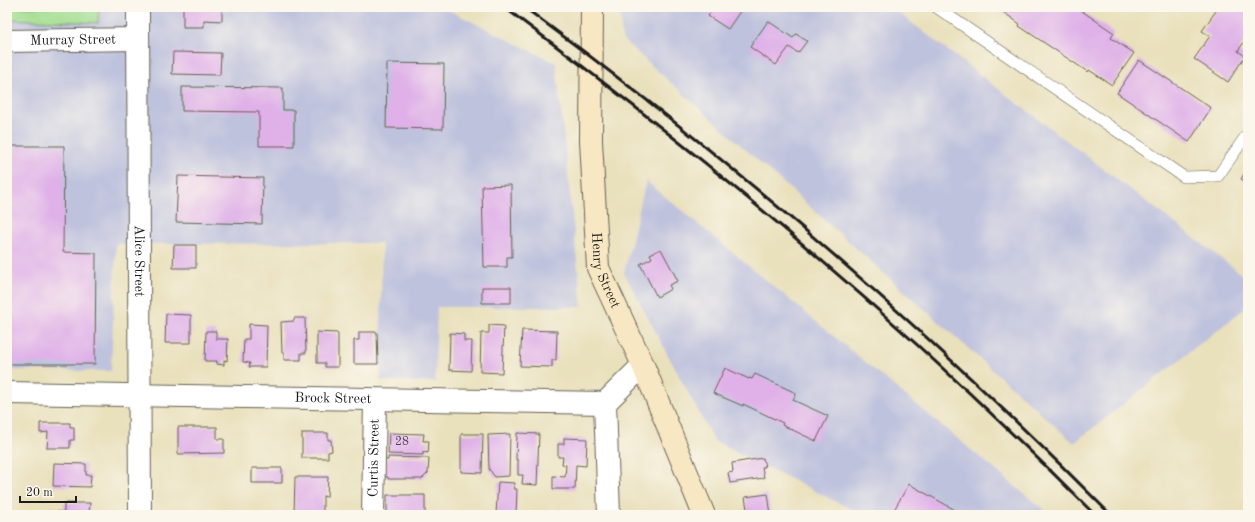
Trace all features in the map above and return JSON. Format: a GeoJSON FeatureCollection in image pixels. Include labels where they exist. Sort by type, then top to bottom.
{"type":"FeatureCollection","features":[{"type":"Feature","properties":{"kind":"main road","name":"Henry Street"},"geometry":{"type":"LineString","coordinates":[[592,7],[592,146],[598,268],[643,365],[704,515]]}},
{"type":"Feature","properties":{"kind":"street","name":"Alice Street"},"geometry":{"type":"LineString","coordinates":[[138,7],[140,515]]}},
{"type":"Feature","properties":{"kind":"street","name":"Murray Street"},"geometry":{"type":"LineString","coordinates":[[7,40],[138,39]]}},
{"type":"Feature","properties":{"kind":"street"},"geometry":{"type":"LineString","coordinates":[[609,515],[605,403],[643,365]]}},
{"type":"Feature","properties":{"kind":"street","name":"Brock Street"},"geometry":{"type":"LineString","coordinates":[[7,393],[605,403]]}},
{"type":"Feature","properties":{"kind":"street","name":"Curtis Street"},"geometry":{"type":"LineString","coordinates":[[373,515],[375,400]]}},
{"type":"Feature","properties":{"kind":"lane"},"geometry":{"type":"LineString","coordinates":[[936,7],[1184,177],[1218,176],[1248,132]]}},
{"type":"Feature","properties":{"kind":"shaded area"},"geometry":{"type":"Polygon","coordinates":[[[99,7],[442,7],[556,63],[582,307],[437,307],[435,382],[380,381],[382,243],[116,244],[111,371],[7,370],[7,19],[98,23],[99,7]]]}},
{"type":"Feature","properties":{"kind":"shaded area"},"geometry":{"type":"Polygon","coordinates":[[[620,7],[891,7],[1248,279],[1248,306],[1074,443],[622,39],[620,7]]]}},
{"type":"Feature","properties":{"kind":"shaded area"},"geometry":{"type":"Polygon","coordinates":[[[646,181],[1050,515],[863,515],[714,441],[624,273],[646,181]]]}},
{"type":"Feature","properties":{"kind":"green space"},"geometry":{"type":"Polygon","coordinates":[[[7,7],[99,7],[98,23],[7,19],[7,7]]]}},
{"type":"Feature","properties":{"kind":"building"},"geometry":{"type":"Polygon","coordinates":[[[183,7],[222,7],[222,21],[204,20],[204,27],[183,27],[183,7]]]}},
{"type":"Feature","properties":{"kind":"building"},"geometry":{"type":"Polygon","coordinates":[[[714,7],[743,7],[728,29],[708,16],[714,7]]]}},
{"type":"Feature","properties":{"kind":"building"},"geometry":{"type":"Polygon","coordinates":[[[996,7],[1076,7],[1114,33],[1111,38],[1134,53],[1112,85],[1089,70],[1088,72],[1019,26],[1020,24],[996,7]]]}},
{"type":"Feature","properties":{"kind":"building"},"geometry":{"type":"Polygon","coordinates":[[[1216,7],[1248,7],[1248,19],[1245,23],[1248,25],[1248,36],[1238,51],[1245,56],[1228,82],[1194,59],[1210,36],[1202,31],[1218,8],[1216,7]]]}},
{"type":"Feature","properties":{"kind":"building"},"geometry":{"type":"Polygon","coordinates":[[[768,21],[793,38],[796,34],[807,41],[798,53],[789,47],[776,65],[750,47],[768,21]]]}},
{"type":"Feature","properties":{"kind":"building"},"geometry":{"type":"Polygon","coordinates":[[[173,52],[221,53],[220,75],[172,74],[173,52]]]}},
{"type":"Feature","properties":{"kind":"building"},"geometry":{"type":"Polygon","coordinates":[[[1139,60],[1211,108],[1189,142],[1117,93],[1139,60]]]}},
{"type":"Feature","properties":{"kind":"building"},"geometry":{"type":"Polygon","coordinates":[[[387,63],[444,64],[443,129],[386,128],[387,63]]]}},
{"type":"Feature","properties":{"kind":"building"},"geometry":{"type":"Polygon","coordinates":[[[182,87],[283,88],[283,110],[294,110],[294,146],[259,146],[259,112],[182,111],[182,87]]]}},
{"type":"Feature","properties":{"kind":"building"},"geometry":{"type":"Polygon","coordinates":[[[7,146],[64,146],[63,252],[96,253],[95,364],[7,364],[7,146]]]}},
{"type":"Feature","properties":{"kind":"building"},"geometry":{"type":"Polygon","coordinates":[[[1248,167],[1248,183],[1241,179],[1248,167]]]}},
{"type":"Feature","properties":{"kind":"building"},"geometry":{"type":"Polygon","coordinates":[[[178,176],[263,178],[262,224],[176,222],[178,176]]]}},
{"type":"Feature","properties":{"kind":"building"},"geometry":{"type":"Polygon","coordinates":[[[511,185],[512,257],[507,257],[507,267],[484,267],[482,186],[511,185]]]}},
{"type":"Feature","properties":{"kind":"building"},"geometry":{"type":"Polygon","coordinates":[[[174,245],[196,245],[196,268],[173,268],[174,245]]]}},
{"type":"Feature","properties":{"kind":"building"},"geometry":{"type":"Polygon","coordinates":[[[661,249],[678,281],[669,285],[671,289],[657,297],[640,264],[652,258],[650,254],[661,249]]]}},
{"type":"Feature","properties":{"kind":"building"},"geometry":{"type":"Polygon","coordinates":[[[482,287],[511,287],[511,303],[482,303],[482,287]]]}},
{"type":"Feature","properties":{"kind":"building"},"geometry":{"type":"Polygon","coordinates":[[[166,314],[191,315],[191,343],[165,343],[166,314]]]}},
{"type":"Feature","properties":{"kind":"building"},"geometry":{"type":"Polygon","coordinates":[[[294,318],[305,318],[306,353],[301,353],[301,360],[284,360],[284,353],[282,353],[281,322],[294,321],[294,318]]]}},
{"type":"Feature","properties":{"kind":"building"},"geometry":{"type":"Polygon","coordinates":[[[249,324],[267,325],[266,367],[249,367],[250,363],[243,362],[244,339],[249,339],[249,324]]]}},
{"type":"Feature","properties":{"kind":"building"},"geometry":{"type":"Polygon","coordinates":[[[489,325],[504,326],[502,373],[480,372],[481,333],[489,333],[489,325]]]}},
{"type":"Feature","properties":{"kind":"building"},"geometry":{"type":"Polygon","coordinates":[[[522,330],[557,331],[556,360],[552,360],[552,367],[520,366],[522,330]]]}},
{"type":"Feature","properties":{"kind":"building"},"geometry":{"type":"Polygon","coordinates":[[[206,331],[216,331],[216,339],[228,339],[227,361],[224,360],[224,365],[217,364],[217,361],[205,361],[206,331]]]}},
{"type":"Feature","properties":{"kind":"building"},"geometry":{"type":"Polygon","coordinates":[[[317,332],[338,333],[338,367],[325,367],[325,363],[317,363],[317,332]]]}},
{"type":"Feature","properties":{"kind":"building"},"geometry":{"type":"Polygon","coordinates":[[[359,332],[377,332],[378,364],[354,364],[354,340],[359,340],[359,332]]]}},
{"type":"Feature","properties":{"kind":"building"},"geometry":{"type":"Polygon","coordinates":[[[450,333],[464,334],[464,341],[472,341],[471,371],[449,370],[450,333]]]}},
{"type":"Feature","properties":{"kind":"building"},"geometry":{"type":"Polygon","coordinates":[[[725,368],[749,379],[752,379],[755,374],[796,393],[793,400],[828,416],[816,441],[743,404],[743,406],[713,393],[725,368]]]}},
{"type":"Feature","properties":{"kind":"building"},"geometry":{"type":"Polygon","coordinates":[[[40,423],[70,423],[70,427],[74,427],[74,440],[70,440],[70,448],[47,448],[48,432],[40,433],[40,423]]]}},
{"type":"Feature","properties":{"kind":"building"},"geometry":{"type":"Polygon","coordinates":[[[178,427],[217,427],[217,439],[224,439],[224,453],[178,454],[178,427]]]}},
{"type":"Feature","properties":{"kind":"building"},"geometry":{"type":"Polygon","coordinates":[[[302,433],[328,433],[328,440],[331,440],[332,451],[328,452],[328,458],[302,458],[302,433]]]}},
{"type":"Feature","properties":{"kind":"building"},"geometry":{"type":"Polygon","coordinates":[[[389,433],[424,434],[423,441],[429,441],[428,453],[423,452],[423,455],[388,454],[389,433]]]}},
{"type":"Feature","properties":{"kind":"building"},"geometry":{"type":"Polygon","coordinates":[[[517,433],[539,434],[537,485],[522,484],[523,475],[518,475],[518,460],[516,460],[517,433]]]}},
{"type":"Feature","properties":{"kind":"building"},"geometry":{"type":"Polygon","coordinates":[[[461,434],[483,434],[482,473],[461,472],[461,434]]]}},
{"type":"Feature","properties":{"kind":"building"},"geometry":{"type":"Polygon","coordinates":[[[510,434],[509,476],[495,477],[489,469],[488,435],[510,434]]]}},
{"type":"Feature","properties":{"kind":"building"},"geometry":{"type":"Polygon","coordinates":[[[564,438],[587,439],[586,466],[576,465],[575,489],[553,489],[553,476],[565,477],[566,465],[562,464],[563,457],[558,457],[558,444],[564,444],[564,438]]]}},
{"type":"Feature","properties":{"kind":"building"},"geometry":{"type":"Polygon","coordinates":[[[388,457],[429,458],[428,473],[422,479],[388,479],[388,477],[383,476],[383,460],[388,460],[388,457]]]}},
{"type":"Feature","properties":{"kind":"building"},"geometry":{"type":"Polygon","coordinates":[[[763,458],[765,467],[762,467],[764,478],[730,483],[728,473],[733,472],[732,463],[763,458]]]}},
{"type":"Feature","properties":{"kind":"building"},"geometry":{"type":"Polygon","coordinates":[[[54,463],[86,464],[86,475],[91,475],[90,487],[53,486],[54,463]]]}},
{"type":"Feature","properties":{"kind":"building"},"geometry":{"type":"Polygon","coordinates":[[[252,468],[282,468],[282,483],[252,483],[252,468]]]}},
{"type":"Feature","properties":{"kind":"building"},"geometry":{"type":"Polygon","coordinates":[[[295,477],[328,477],[327,497],[323,496],[323,515],[294,515],[295,477]]]}},
{"type":"Feature","properties":{"kind":"building"},"geometry":{"type":"Polygon","coordinates":[[[498,482],[515,483],[514,489],[517,489],[516,515],[496,514],[498,482]]]}},
{"type":"Feature","properties":{"kind":"building"},"geometry":{"type":"Polygon","coordinates":[[[909,484],[964,515],[891,515],[909,484]]]}},
{"type":"Feature","properties":{"kind":"building"},"geometry":{"type":"Polygon","coordinates":[[[768,494],[771,515],[748,515],[745,497],[768,494]]]}},
{"type":"Feature","properties":{"kind":"building"},"geometry":{"type":"Polygon","coordinates":[[[387,495],[425,495],[425,515],[387,515],[387,495]]]}},
{"type":"Feature","properties":{"kind":"building"},"geometry":{"type":"Polygon","coordinates":[[[64,503],[90,503],[89,514],[48,515],[48,511],[64,512],[64,503]]]}},
{"type":"Feature","properties":{"kind":"railway"},"geometry":{"type":"LineString","coordinates":[[504,7],[659,126],[735,187],[809,250],[955,379],[1026,446],[1095,515]]}},
{"type":"Feature","properties":{"kind":"railway"},"geometry":{"type":"LineString","coordinates":[[524,7],[602,65],[678,125],[754,186],[828,249],[972,380],[1111,515]]}}]}
